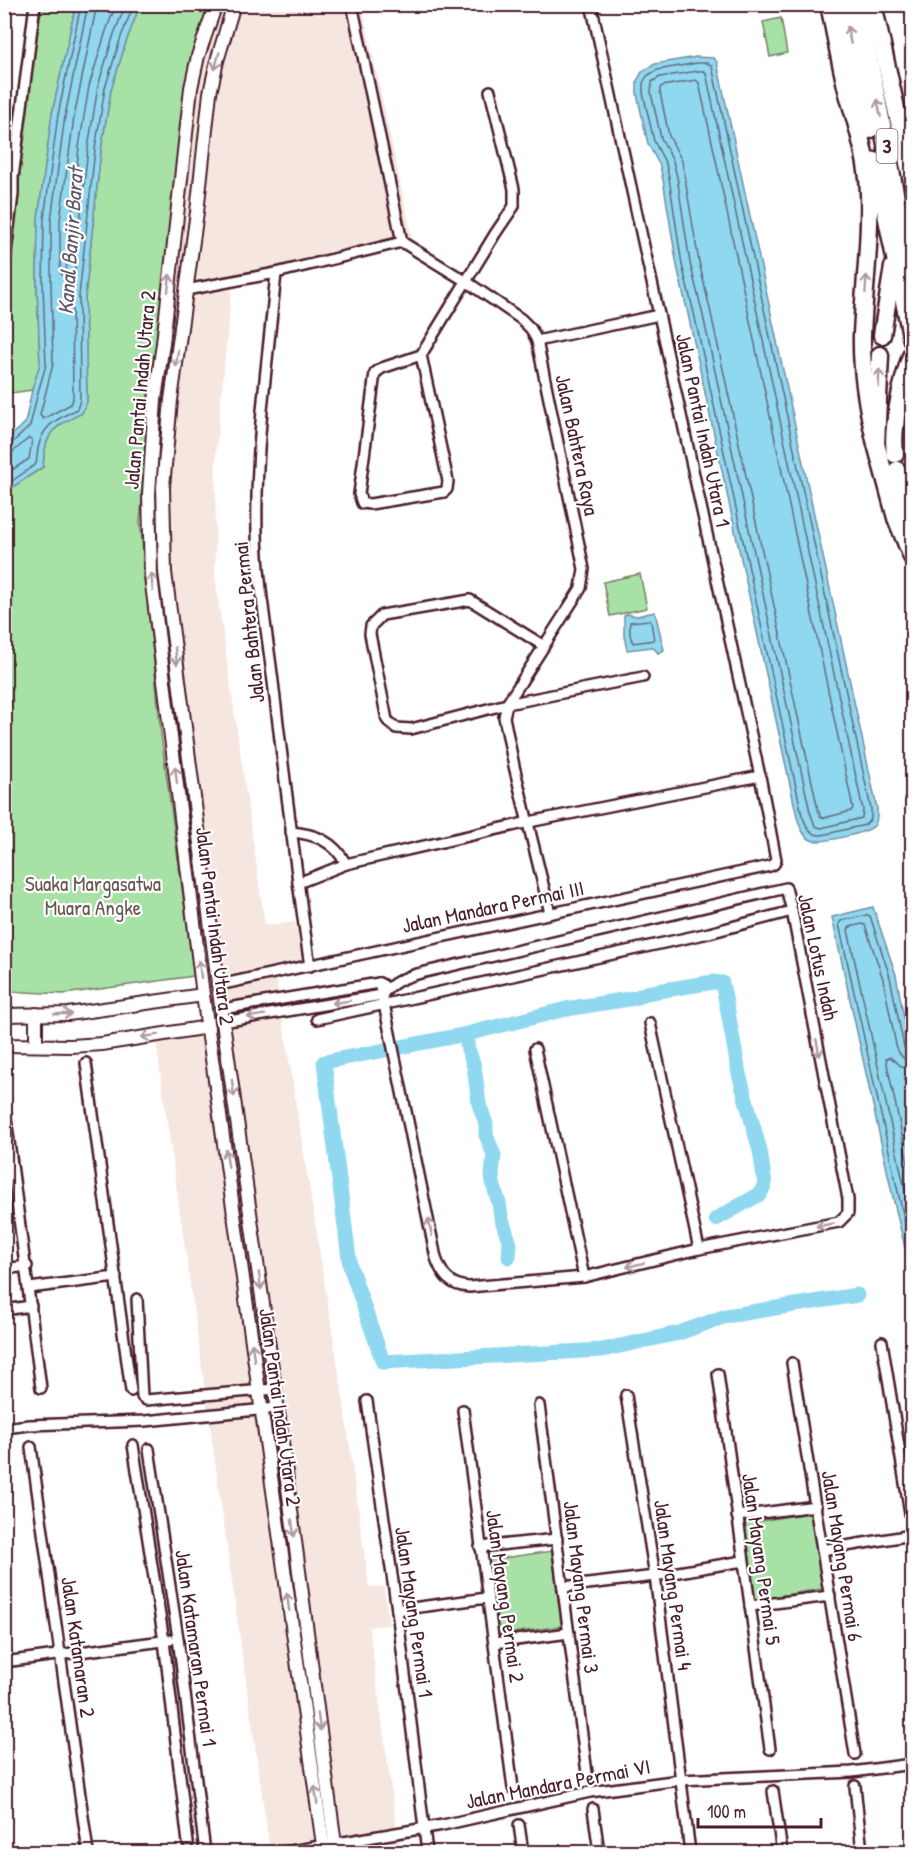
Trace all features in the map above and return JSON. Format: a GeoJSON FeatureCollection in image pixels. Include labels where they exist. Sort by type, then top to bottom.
{"type":"FeatureCollection","features":[{"type":"Feature","properties":{"kind":"highway"},"geometry":{"type":"LineString","coordinates":[[829,4],[846,86],[860,138],[869,190],[869,234],[862,336],[865,394],[896,518],[912,557]]}},
{"type":"Feature","properties":{"kind":"highway","name":"3"},"geometry":{"type":"LineString","coordinates":[[843,4],[912,340]]}},
{"type":"Feature","properties":{"kind":"highway","name":"3"},"geometry":{"type":"LineString","coordinates":[[858,4],[912,289]]}},
{"type":"Feature","properties":{"kind":"highway","name":"3"},"geometry":{"type":"LineString","coordinates":[[873,4],[912,181]]}},
{"type":"Feature","properties":{"kind":"highway"},"geometry":{"type":"LineString","coordinates":[[883,4],[885,29],[883,48]]}},
{"type":"Feature","properties":{"kind":"highway","name":"3"},"geometry":{"type":"LineString","coordinates":[[882,335],[895,257]]}},
{"type":"Feature","properties":{"kind":"highway"},"geometry":{"type":"LineString","coordinates":[[912,353],[898,411],[893,445],[912,532]]}},
{"type":"Feature","properties":{"kind":"highway"},"geometry":{"type":"LineString","coordinates":[[876,444],[880,355]]}},
{"type":"Feature","properties":{"kind":"street"},"geometry":{"type":"LineString","coordinates":[[4,270],[6,208],[13,178],[35,4]]}},
{"type":"Feature","properties":{"kind":"street","name":"Jalan Pantai Indah Utara 2"},"geometry":{"type":"LineString","coordinates":[[216,4],[198,56],[191,88],[155,399],[149,494],[152,576],[203,995],[258,1390],[329,1849]]}},
{"type":"Feature","properties":{"kind":"street","name":"Jalan Pantai Indah Utara 2"},"geometry":{"type":"LineString","coordinates":[[234,4],[210,93],[197,212],[171,400],[163,487],[165,572],[275,1389],[329,1849]]}},
{"type":"Feature","properties":{"kind":"street"},"geometry":{"type":"LineString","coordinates":[[186,290],[276,273],[402,242],[352,4]]}},
{"type":"Feature","properties":{"kind":"street","name":"Jalan Pantai Indah Utara 1"},"geometry":{"type":"LineString","coordinates":[[591,4],[760,776],[775,862]]}},
{"type":"Feature","properties":{"kind":"street"},"geometry":{"type":"LineString","coordinates":[[422,355],[448,481],[447,489],[444,492],[370,504],[362,503],[359,494],[375,373],[382,368],[422,355],[514,206],[515,199],[490,92]]}},
{"type":"Feature","properties":{"kind":"street","name":"Jalan Bahtera Raya"},"geometry":{"type":"LineString","coordinates":[[402,242],[521,319],[531,329],[537,341],[584,569],[581,588],[507,704]]}},
{"type":"Feature","properties":{"kind":"street","name":"Jalan Bahtera Permai"},"geometry":{"type":"LineString","coordinates":[[276,273],[260,435],[257,534],[260,586],[310,966]]}},
{"type":"Feature","properties":{"kind":"street"},"geometry":{"type":"LineString","coordinates":[[537,341],[659,315]]}},
{"type":"Feature","properties":{"kind":"street"},"geometry":{"type":"LineString","coordinates":[[544,646],[470,600],[382,615],[371,626],[370,634],[387,720],[396,728],[411,729],[507,704],[643,677]]}},
{"type":"Feature","properties":{"kind":"street"},"geometry":{"type":"LineString","coordinates":[[507,704],[504,717],[514,766],[550,913]]}},
{"type":"Feature","properties":{"kind":"street"},"geometry":{"type":"LineString","coordinates":[[298,884],[346,864],[529,822],[760,776]]}},
{"type":"Feature","properties":{"kind":"street"},"geometry":{"type":"LineString","coordinates":[[291,832],[308,834],[328,842],[341,854],[346,864]]}},
{"type":"Feature","properties":{"kind":"street","name":"Jalan Mandara Permai III"},"geometry":{"type":"LineString","coordinates":[[219,985],[770,866],[775,862]]}},
{"type":"Feature","properties":{"kind":"street","name":"Jalan Lotus Indah"},"geometry":{"type":"LineString","coordinates":[[223,1016],[383,993],[401,979],[421,973],[786,888],[848,1198],[848,1213],[839,1222],[699,1249],[584,1277],[469,1287],[449,1281],[441,1272],[434,1246],[396,1068],[383,993]]}},
{"type":"Feature","properties":{"kind":"street"},"geometry":{"type":"LineString","coordinates":[[317,1019],[383,993],[709,933],[792,911]]}},
{"type":"Feature","properties":{"kind":"street"},"geometry":{"type":"LineString","coordinates":[[4,1015],[68,1014],[203,995]]}},
{"type":"Feature","properties":{"kind":"street"},"geometry":{"type":"LineString","coordinates":[[36,1014],[36,1045]]}},
{"type":"Feature","properties":{"kind":"street"},"geometry":{"type":"LineString","coordinates":[[213,1061],[220,1052],[218,1023],[223,1016]]}},
{"type":"Feature","properties":{"kind":"street"},"geometry":{"type":"LineString","coordinates":[[650,1023],[699,1249]]}},
{"type":"Feature","properties":{"kind":"street"},"geometry":{"type":"LineString","coordinates":[[4,1045],[102,1044],[208,1027]]}},
{"type":"Feature","properties":{"kind":"street"},"geometry":{"type":"LineString","coordinates":[[535,1049],[584,1277]]}},
{"type":"Feature","properties":{"kind":"street"},"geometry":{"type":"LineString","coordinates":[[86,1063],[131,1391]]}},
{"type":"Feature","properties":{"kind":"street"},"geometry":{"type":"LineString","coordinates":[[4,1103],[27,1266],[41,1388]]}},
{"type":"Feature","properties":{"kind":"street"},"geometry":{"type":"LineString","coordinates":[[4,1269],[27,1266]]}},
{"type":"Feature","properties":{"kind":"street"},"geometry":{"type":"LineString","coordinates":[[29,1288],[116,1277]]}},
{"type":"Feature","properties":{"kind":"street"},"geometry":{"type":"LineString","coordinates":[[137,1299],[142,1397],[146,1400],[275,1389]]}},
{"type":"Feature","properties":{"kind":"street"},"geometry":{"type":"LineString","coordinates":[[4,1310],[31,1306]]}},
{"type":"Feature","properties":{"kind":"street"},"geometry":{"type":"LineString","coordinates":[[882,1342],[912,1526]]}},
{"type":"Feature","properties":{"kind":"street","name":"Jalan Mayang Permai 6"},"geometry":{"type":"LineString","coordinates":[[792,1363],[855,1754]]}},
{"type":"Feature","properties":{"kind":"street","name":"Jalan Mayang Permai 5"},"geometry":{"type":"LineString","coordinates":[[718,1374],[770,1749]]}},
{"type":"Feature","properties":{"kind":"street","name":"Jalan Mayang Permai 4"},"geometry":{"type":"LineString","coordinates":[[626,1395],[655,1576],[690,1852]]}},
{"type":"Feature","properties":{"kind":"street","name":"Jalan Mayang Permai 1"},"geometry":{"type":"LineString","coordinates":[[367,1401],[397,1610],[427,1852]]}},
{"type":"Feature","properties":{"kind":"street","name":"Jalan Mayang Permai 3"},"geometry":{"type":"LineString","coordinates":[[539,1405],[587,1773]]}},
{"type":"Feature","properties":{"kind":"street"},"geometry":{"type":"LineString","coordinates":[[4,1428],[145,1421],[277,1408]]}},
{"type":"Feature","properties":{"kind":"street","name":"Jalan Mayang Permai 2"},"geometry":{"type":"LineString","coordinates":[[462,1410],[513,1788]]}},
{"type":"Feature","properties":{"kind":"street"},"geometry":{"type":"LineString","coordinates":[[132,1445],[164,1641],[188,1843]]}},
{"type":"Feature","properties":{"kind":"street","name":"Jalan Katamaran 2"},"geometry":{"type":"LineString","coordinates":[[31,1447],[88,1852]]}},
{"type":"Feature","properties":{"kind":"street","name":"Jalan Katamaran Permai 1"},"geometry":{"type":"LineString","coordinates":[[149,1449],[178,1638],[205,1852]]}},
{"type":"Feature","properties":{"kind":"street"},"geometry":{"type":"LineString","coordinates":[[737,1516],[816,1506]]}},
{"type":"Feature","properties":{"kind":"street"},"geometry":{"type":"LineString","coordinates":[[822,1550],[912,1535]]}},
{"type":"Feature","properties":{"kind":"street"},"geometry":{"type":"LineString","coordinates":[[480,1547],[557,1539]]}},
{"type":"Feature","properties":{"kind":"street"},"geometry":{"type":"LineString","coordinates":[[563,1587],[655,1576],[743,1561]]}},
{"type":"Feature","properties":{"kind":"street"},"geometry":{"type":"LineString","coordinates":[[750,1605],[830,1596]]}},
{"type":"Feature","properties":{"kind":"street"},"geometry":{"type":"LineString","coordinates":[[397,1610],[487,1598]]}},
{"type":"Feature","properties":{"kind":"street"},"geometry":{"type":"LineString","coordinates":[[494,1643],[569,1633]]}},
{"type":"Feature","properties":{"kind":"street"},"geometry":{"type":"LineString","coordinates":[[4,1662],[178,1638]]}},
{"type":"Feature","properties":{"kind":"street","name":"Jalan Mandara Permai VI"},"geometry":{"type":"LineString","coordinates":[[285,1852],[329,1849],[590,1792],[680,1780],[852,1772],[912,1764]]}},
{"type":"Feature","properties":{"kind":"street"},"geometry":{"type":"LineString","coordinates":[[855,1786],[862,1852]]}},
{"type":"Feature","properties":{"kind":"street"},"geometry":{"type":"LineString","coordinates":[[773,1791],[782,1852]]}},
{"type":"Feature","properties":{"kind":"street"},"geometry":{"type":"LineString","coordinates":[[593,1809],[599,1852]]}},
{"type":"Feature","properties":{"kind":"street"},"geometry":{"type":"LineString","coordinates":[[519,1825],[523,1852]]}},
{"type":"Feature","properties":{"kind":"shaded area"},"geometry":{"type":"Polygon","coordinates":[[[207,5],[362,5],[413,242],[232,284],[216,452],[215,577],[265,925],[295,922],[302,960],[274,965],[344,1405],[369,1587],[384,1586],[389,1625],[369,1627],[400,1852],[270,1852],[156,1042],[202,1034],[161,735],[140,521],[162,300],[187,90],[207,5]]]}},
{"type":"Feature","properties":{"kind":"green space"},"geometry":{"type":"Polygon","coordinates":[[[42,5],[76,5],[52,114],[38,219],[37,285],[40,364],[32,390],[4,394],[5,237],[42,5]]]}},
{"type":"Feature","properties":{"kind":"green space","name":"Suaka Margasatwa Muara Angke"},"geometry":{"type":"Polygon","coordinates":[[[140,5],[207,5],[187,90],[162,300],[140,521],[161,735],[194,976],[64,994],[5,991],[4,490],[43,467],[46,445],[52,432],[82,413],[87,401],[85,297],[101,150],[111,90],[140,5]]]}},
{"type":"Feature","properties":{"kind":"green space"},"geometry":{"type":"Polygon","coordinates":[[[781,18],[787,53],[770,57],[763,22],[781,18]]]}},
{"type":"Feature","properties":{"kind":"green space"},"geometry":{"type":"Polygon","coordinates":[[[640,574],[647,608],[610,616],[603,582],[640,574]]]}},
{"type":"Feature","properties":{"kind":"green space"},"geometry":{"type":"Polygon","coordinates":[[[815,1512],[827,1588],[753,1600],[741,1524],[815,1512]]]}},
{"type":"Feature","properties":{"kind":"green space"},"geometry":{"type":"Polygon","coordinates":[[[552,1551],[562,1626],[498,1635],[488,1560],[552,1551]]]}},
{"type":"Feature","properties":{"kind":"water","name":"Kanal Banjir Barat"},"geometry":{"type":"Polygon","coordinates":[[[76,4],[140,5],[111,90],[101,150],[85,297],[87,401],[82,413],[57,427],[48,438],[43,467],[5,490],[5,441],[25,423],[40,364],[37,285],[38,219],[52,114],[76,4]]]}},
{"type":"Feature","properties":{"kind":"water"},"geometry":{"type":"Polygon","coordinates":[[[696,57],[714,58],[717,62],[877,808],[877,820],[870,829],[833,839],[811,840],[803,833],[797,817],[677,266],[660,166],[648,144],[637,94],[637,81],[642,72],[655,64],[696,57]]]}},
{"type":"Feature","properties":{"kind":"water"},"geometry":{"type":"Polygon","coordinates":[[[655,612],[664,650],[658,653],[653,647],[627,650],[624,616],[655,612]]]}},
{"type":"Feature","properties":{"kind":"water"},"geometry":{"type":"Polygon","coordinates":[[[873,907],[896,975],[912,1061],[912,1277],[832,917],[873,907]]]}},
{"type":"Feature","properties":{"kind":"waterway"},"geometry":{"type":"LineString","coordinates":[[716,1219],[760,1194],[765,1184],[760,1151],[739,1074],[722,983],[713,982],[646,993],[635,998],[566,1009],[467,1034],[324,1062],[350,1266],[383,1362],[602,1350],[679,1333],[726,1316],[857,1295]]}},
{"type":"Feature","properties":{"kind":"waterway"},"geometry":{"type":"LineString","coordinates":[[467,1034],[467,1046],[474,1066],[479,1104],[486,1124],[486,1135],[494,1155],[493,1184],[510,1244],[509,1257]]}}]}
